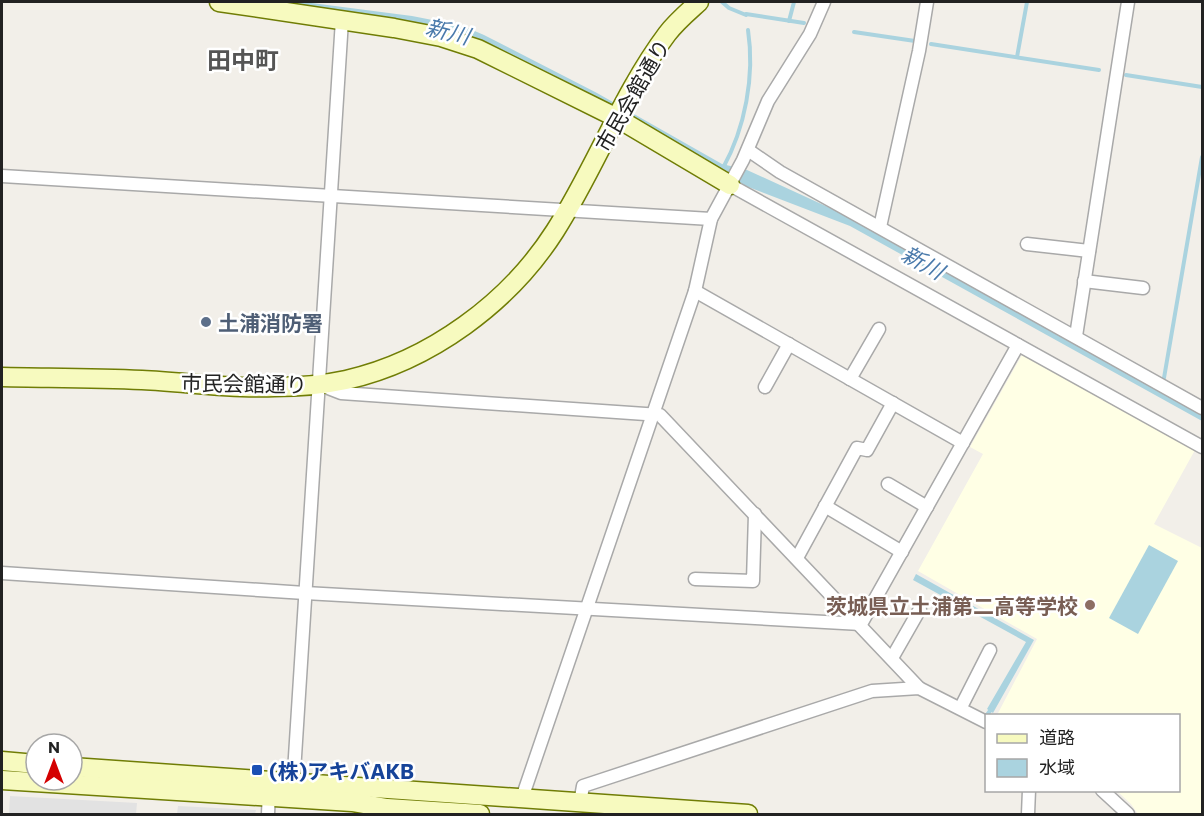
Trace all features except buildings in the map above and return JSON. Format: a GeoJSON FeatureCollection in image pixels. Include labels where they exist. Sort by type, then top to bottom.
{"type":"FeatureCollection","features":[{"type":"Feature","properties":{"kind":"street"},"geometry":{"type":"LineString","coordinates":[[219,2],[441,37],[478,49],[617,118],[1203,447]]}},
{"type":"Feature","properties":{"kind":"street","name":"市民会館通り"},"geometry":{"type":"LineString","coordinates":[[2,377],[143,380],[272,387],[318,384],[346,380],[389,367],[452,335],[516,281],[545,248],[568,211],[641,73],[663,39],[699,2]]}},
{"type":"Feature","properties":{"kind":"street"},"geometry":{"type":"LineString","coordinates":[[526,806],[585,608],[694,291],[711,219],[746,155],[768,101],[810,34],[824,2]]}},
{"type":"Feature","properties":{"kind":"street"},"geometry":{"type":"LineString","coordinates":[[880,227],[919,51],[927,2]]}},
{"type":"Feature","properties":{"kind":"street"},"geometry":{"type":"LineString","coordinates":[[1076,336],[1128,2]]}},
{"type":"Feature","properties":{"kind":"street"},"geometry":{"type":"LineString","coordinates":[[292,790],[342,20]]}},
{"type":"Feature","properties":{"kind":"street"},"geometry":{"type":"LineString","coordinates":[[746,155],[880,227],[1203,408]]}},
{"type":"Feature","properties":{"kind":"street"},"geometry":{"type":"LineString","coordinates":[[2,176],[711,219]]}},
{"type":"Feature","properties":{"kind":"street"},"geometry":{"type":"LineString","coordinates":[[1027,243],[1089,251]]}},
{"type":"Feature","properties":{"kind":"street"},"geometry":{"type":"LineString","coordinates":[[1084,280],[1143,288]]}},
{"type":"Feature","properties":{"kind":"street"},"geometry":{"type":"LineString","coordinates":[[694,291],[963,443]]}},
{"type":"Feature","properties":{"kind":"street"},"geometry":{"type":"LineString","coordinates":[[850,379],[879,329]]}},
{"type":"Feature","properties":{"kind":"street"},"geometry":{"type":"LineString","coordinates":[[765,387],[789,344]]}},
{"type":"Feature","properties":{"kind":"street"},"geometry":{"type":"LineString","coordinates":[[861,624],[1018,345]]}},
{"type":"Feature","properties":{"kind":"street"},"geometry":{"type":"LineString","coordinates":[[318,384],[341,393],[660,415],[861,624],[919,688],[985,721]]}},
{"type":"Feature","properties":{"kind":"street"},"geometry":{"type":"LineString","coordinates":[[797,558],[857,448],[867,450],[893,404]]}},
{"type":"Feature","properties":{"kind":"street"},"geometry":{"type":"LineString","coordinates":[[888,484],[927,507]]}},
{"type":"Feature","properties":{"kind":"street"},"geometry":{"type":"LineString","coordinates":[[825,507],[902,552]]}},
{"type":"Feature","properties":{"kind":"street"},"geometry":{"type":"LineString","coordinates":[[695,579],[753,581],[755,514]]}},
{"type":"Feature","properties":{"kind":"street"},"geometry":{"type":"LineString","coordinates":[[2,573],[305,593],[861,624]]}},
{"type":"Feature","properties":{"kind":"street"},"geometry":{"type":"LineString","coordinates":[[892,658],[920,609]]}},
{"type":"Feature","properties":{"kind":"street"},"geometry":{"type":"LineString","coordinates":[[961,707],[990,650]]}},
{"type":"Feature","properties":{"kind":"street"},"geometry":{"type":"LineString","coordinates":[[580,802],[583,786],[872,691],[919,688]]}},
{"type":"Feature","properties":{"kind":"street"},"geometry":{"type":"LineString","coordinates":[[2,761],[24,763]]}},
{"type":"Feature","properties":{"kind":"street"},"geometry":{"type":"LineString","coordinates":[[84,769],[268,797]]}},
{"type":"Feature","properties":{"kind":"street"},"geometry":{"type":"LineString","coordinates":[[2,780],[268,797],[292,790],[526,806],[580,802],[748,814]]}},
{"type":"Feature","properties":{"kind":"street"},"geometry":{"type":"LineString","coordinates":[[292,790],[477,814]]}},
{"type":"Feature","properties":{"kind":"street"},"geometry":{"type":"LineString","coordinates":[[1028,814],[1029,792]]}},
{"type":"Feature","properties":{"kind":"street"},"geometry":{"type":"LineString","coordinates":[[1104,792],[1128,814]]}},
{"type":"Feature","properties":{"kind":"shaded area","name":"茨城県立土浦第二高等学校"},"geometry":{"type":"Polygon","coordinates":[[[1022,355],[1195,450],[1154,524],[1202,548],[1202,814],[1138,814],[1118,792],[1180,792],[1180,714],[998,714],[1037,639],[918,571],[983,454],[970,447],[1022,355]]]}},
{"type":"Feature","properties":{"kind":"shaded area"},"geometry":{"type":"Polygon","coordinates":[[[10,796],[137,803],[136,814],[9,814],[10,796]]]}},
{"type":"Feature","properties":{"kind":"shaded area"},"geometry":{"type":"Polygon","coordinates":[[[178,806],[256,810],[255,814],[177,814],[178,806]]]}},
{"type":"Feature","properties":{"kind":"water","name":"新川"},"geometry":{"type":"Polygon","coordinates":[[[254,2],[304,2],[412,16],[463,26],[484,35],[597,93],[722,164],[747,170],[854,219],[1202,411],[1202,421],[850,226],[738,183],[481,41],[456,32],[400,20],[254,2]]]}},
{"type":"Feature","properties":{"kind":"water"},"geometry":{"type":"Polygon","coordinates":[[[1149,545],[1178,561],[1138,634],[1109,618],[1149,545]]]}},
{"type":"Feature","properties":{"kind":"water"},"geometry":{"type":"Polygon","coordinates":[[[916,574],[1034,640],[993,713],[987,709],[1026,642],[913,580],[916,574]]]}},
{"type":"Feature","properties":{"kind":"waterway"},"geometry":{"type":"LineString","coordinates":[[722,2],[729,8],[746,15]]}},
{"type":"Feature","properties":{"kind":"waterway"},"geometry":{"type":"LineString","coordinates":[[789,21],[794,2]]}},
{"type":"Feature","properties":{"kind":"waterway"},"geometry":{"type":"LineString","coordinates":[[1017,57],[1027,2]]}},
{"type":"Feature","properties":{"kind":"waterway"},"geometry":{"type":"LineString","coordinates":[[746,14],[804,23]]}},
{"type":"Feature","properties":{"kind":"waterway"},"geometry":{"type":"LineString","coordinates":[[723,168],[737,136],[746,101],[750,65],[748,30]]}},
{"type":"Feature","properties":{"kind":"waterway"},"geometry":{"type":"LineString","coordinates":[[854,32],[915,41]]}},
{"type":"Feature","properties":{"kind":"waterway"},"geometry":{"type":"LineString","coordinates":[[931,44],[1099,70]]}},
{"type":"Feature","properties":{"kind":"waterway"},"geometry":{"type":"LineString","coordinates":[[1126,75],[1202,87]]}},
{"type":"Feature","properties":{"kind":"waterway"},"geometry":{"type":"LineString","coordinates":[[1164,378],[1202,157]]}},
{"type":"Feature","properties":{"kind":"waterway"},"geometry":{"type":"LineString","coordinates":[[988,714],[992,708]]}},
{"type":"Feature","properties":{"kind":"place","name":"土浦消防署"},"geometry":{"type":"Point","coordinates":[206,322]}},
{"type":"Feature","properties":{"kind":"place","name":"茨城県立土浦第二高等学校"},"geometry":{"type":"Point","coordinates":[1090,605]}},
{"type":"Feature","properties":{"kind":"place","name":"(株)アキバAKB"},"geometry":{"type":"Point","coordinates":[257,770]}},
{"type":"Feature","properties":{"kind":"district","name":"田中町"},"geometry":{"type":"Point","coordinates":[243,59]}}]}
